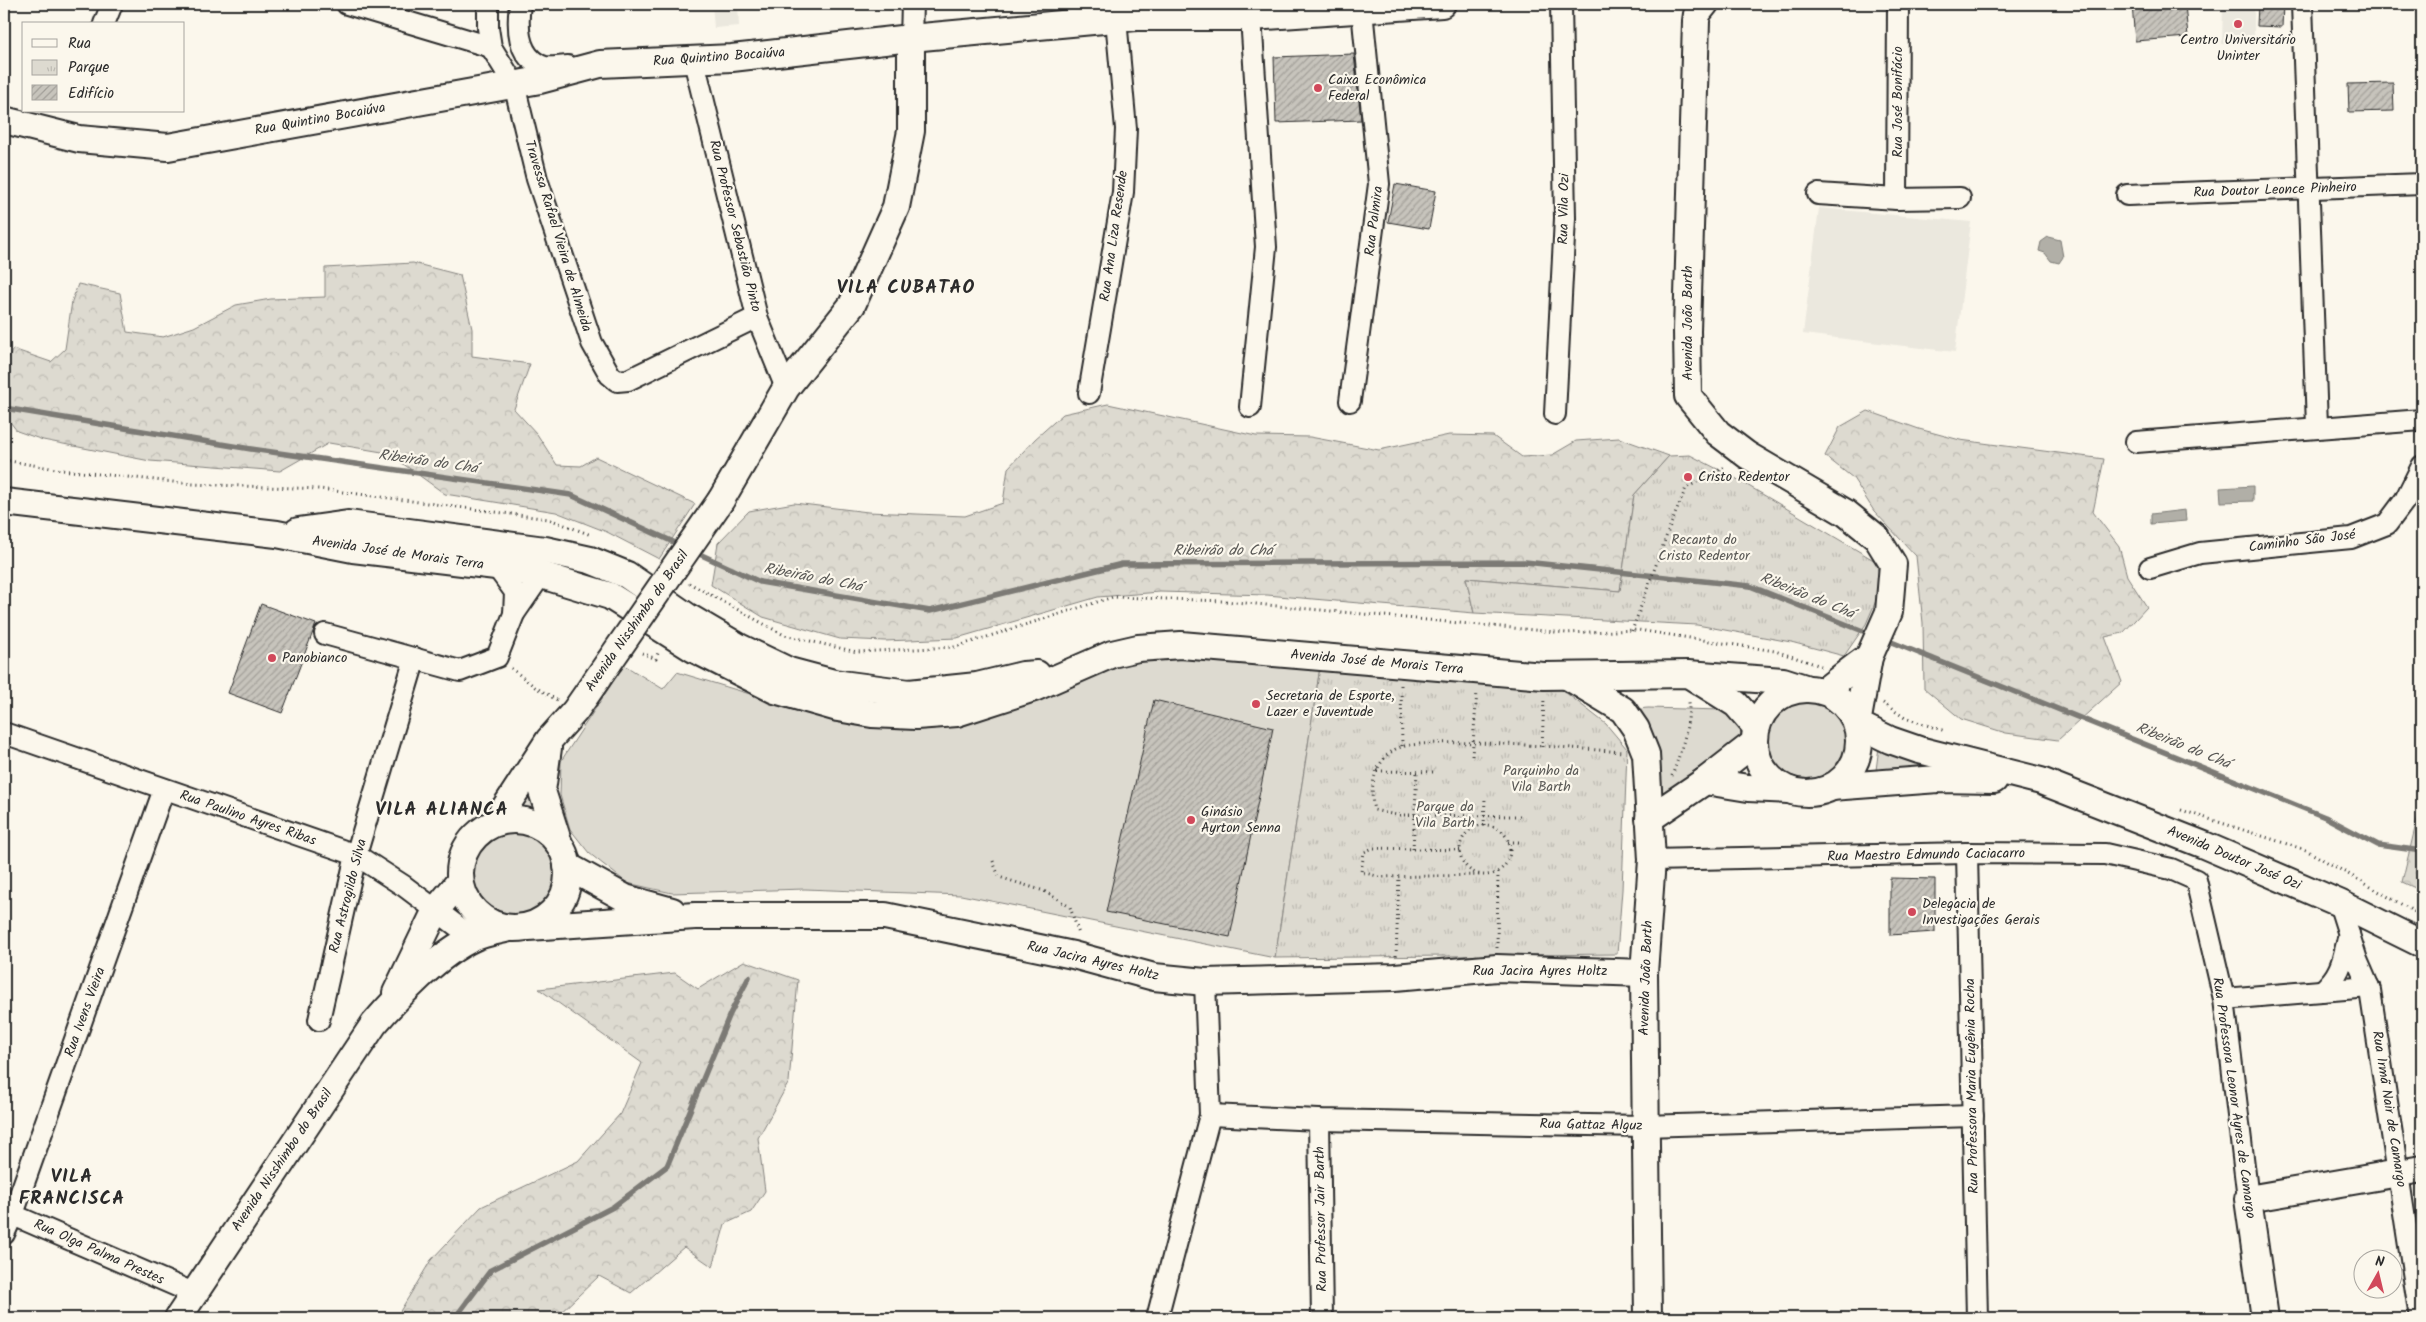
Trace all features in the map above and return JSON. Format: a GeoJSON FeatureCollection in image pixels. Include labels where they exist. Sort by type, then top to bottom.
{"type":"FeatureCollection","features":[{"type":"Feature","properties":{"kind":"main road","name":"Rua Quintino Bocaiúva"},"geometry":{"type":"LineString","coordinates":[[4,120],[79,139],[168,147],[540,80],[600,64],[694,61],[1129,13],[1252,17],[1442,4]]}},
{"type":"Feature","properties":{"kind":"main road","name":"Avenida João Barth"},"geometry":{"type":"LineString","coordinates":[[1695,10],[1686,331],[1688,396],[1718,433],[1747,455],[1846,513],[1877,538],[1894,564],[1889,612],[1869,657],[1857,724]]}},
{"type":"Feature","properties":{"kind":"main road","name":"Avenida Nisshimbo do Brasil"},"geometry":{"type":"LineString","coordinates":[[495,822],[549,740],[575,710],[721,500],[786,388],[852,305],[896,207],[911,131],[911,38]]}},
{"type":"Feature","properties":{"kind":"main road"},"geometry":{"type":"LineString","coordinates":[[4,502],[277,534]]}},
{"type":"Feature","properties":{"kind":"main road","name":"Avenida José de Morais Terra"},"geometry":{"type":"LineString","coordinates":[[277,534],[348,524],[545,550],[590,560],[627,575],[688,617],[739,647],[789,671],[834,683],[908,693],[977,686],[1023,675],[1070,672]]}},
{"type":"Feature","properties":{"kind":"main road","name":"Avenida José de Morais Terra"},"geometry":{"type":"LineString","coordinates":[[277,534],[353,549],[496,566],[538,574],[610,596],[694,649],[775,690],[838,708],[872,714],[916,716],[957,713],[1034,688],[1125,650],[1153,646],[1182,645],[1400,665],[1555,676],[1688,674],[1783,681],[1814,690]]}},
{"type":"Feature","properties":{"kind":"main road"},"geometry":{"type":"LineString","coordinates":[[1814,690],[1834,696],[1848,708],[1857,724],[1860,742],[1856,760],[1847,775],[1831,787],[1818,792],[1802,793],[1771,780],[1761,767],[1755,752],[1755,735],[1758,719],[1767,705],[1782,694],[1814,690],[1847,674],[1852,667],[1869,657]]}},
{"type":"Feature","properties":{"kind":"main road"},"geometry":{"type":"LineString","coordinates":[[1688,674],[1736,704],[1755,735]]}},
{"type":"Feature","properties":{"kind":"main road","name":"Avenida João Barth"},"geometry":{"type":"LineString","coordinates":[[1555,676],[1623,710],[1636,729],[1646,754],[1652,860],[1644,973],[1644,1126],[1648,1318]]}},
{"type":"Feature","properties":{"kind":"main road","name":"Avenida Doutor José Ozi"},"geometry":{"type":"LineString","coordinates":[[1857,724],[1890,740],[1919,750],[2041,781],[2204,844],[2339,903],[2422,944]]}},
{"type":"Feature","properties":{"kind":"main road"},"geometry":{"type":"LineString","coordinates":[[1649,819],[1705,781],[1755,735]]}},
{"type":"Feature","properties":{"kind":"main road"},"geometry":{"type":"LineString","coordinates":[[519,928],[544,920],[556,908],[565,893],[568,876],[542,791],[549,740]]}},
{"type":"Feature","properties":{"kind":"main road","name":"Avenida Doutor José Ozi"},"geometry":{"type":"LineString","coordinates":[[1831,787],[1938,779],[2041,781]]}},
{"type":"Feature","properties":{"kind":"main road"},"geometry":{"type":"LineString","coordinates":[[1705,781],[1748,788],[1791,790]]}},
{"type":"Feature","properties":{"kind":"main road"},"geometry":{"type":"LineString","coordinates":[[514,820],[532,822],[547,831],[563,855],[625,898],[694,916],[519,928],[492,924],[476,914],[465,899],[460,881],[460,863],[467,846],[479,832],[495,822],[514,820]]}},
{"type":"Feature","properties":{"kind":"main road","name":"Avenida Nisshimbo do Brasil"},"geometry":{"type":"LineString","coordinates":[[390,1005],[436,910],[460,881]]}},
{"type":"Feature","properties":{"kind":"main road","name":"Rua Jacira Ayres Holtz"},"geometry":{"type":"LineString","coordinates":[[694,916],[885,916],[1087,958],[1154,977],[1205,982],[1395,977],[1497,968],[1644,973]]}},
{"type":"Feature","properties":{"kind":"main road","name":"Avenida Nisshimbo do Brasil"},"geometry":{"type":"LineString","coordinates":[[178,1318],[374,1024],[390,1005],[437,961],[473,938],[519,928]]}},
{"type":"Feature","properties":{"kind":"main road"},"geometry":{"type":"LineString","coordinates":[[2248,1199],[2411,1170]]}},
{"type":"Feature","properties":{"kind":"main road","name":"Rua Professora Leonor Ayres de Camargo"},"geometry":{"type":"LineString","coordinates":[[2248,1199],[2266,1318]]}},
{"type":"Feature","properties":{"kind":"street"},"geometry":{"type":"LineString","coordinates":[[105,22],[112,4]]}},
{"type":"Feature","properties":{"kind":"street"},"geometry":{"type":"LineString","coordinates":[[348,4],[492,50]]}},
{"type":"Feature","properties":{"kind":"street"},"geometry":{"type":"LineString","coordinates":[[475,91],[485,84],[492,67],[492,50],[488,28],[488,4]]}},
{"type":"Feature","properties":{"kind":"street"},"geometry":{"type":"LineString","coordinates":[[520,4],[518,35],[530,57],[545,67],[600,64]]}},
{"type":"Feature","properties":{"kind":"street"},"geometry":{"type":"LineString","coordinates":[[911,38],[912,4]]}},
{"type":"Feature","properties":{"kind":"street","name":"Rua Vila Ozi"},"geometry":{"type":"LineString","coordinates":[[1555,414],[1565,218],[1561,4]]}},
{"type":"Feature","properties":{"kind":"street","name":"Rua José Bonifácio"},"geometry":{"type":"LineString","coordinates":[[1897,199],[1898,4]]}},
{"type":"Feature","properties":{"kind":"street"},"geometry":{"type":"LineString","coordinates":[[2302,4],[2317,426]]}},
{"type":"Feature","properties":{"kind":"street","name":"Rua Palmira"},"geometry":{"type":"LineString","coordinates":[[1350,400],[1379,184],[1362,10]]}},
{"type":"Feature","properties":{"kind":"street","name":"Rua Ana Liza Resende"},"geometry":{"type":"LineString","coordinates":[[1089,394],[1123,192],[1129,13]]}},
{"type":"Feature","properties":{"kind":"street"},"geometry":{"type":"LineString","coordinates":[[1250,407],[1266,247],[1252,17]]}},
{"type":"Feature","properties":{"kind":"street","name":"Travessa Rafael Vieira de Almeida"},"geometry":{"type":"LineString","coordinates":[[492,50],[514,84],[537,179],[592,343],[610,375],[617,381],[628,380],[757,317]]}},
{"type":"Feature","properties":{"kind":"street","name":"Rua Professor Sebastião Pinto"},"geometry":{"type":"LineString","coordinates":[[694,61],[757,317],[786,388]]}},
{"type":"Feature","properties":{"kind":"street","name":"Rua Doutor Leonce Pinheiro"},"geometry":{"type":"LineString","coordinates":[[2127,195],[2422,184]]}},
{"type":"Feature","properties":{"kind":"street"},"geometry":{"type":"LineString","coordinates":[[1818,194],[1897,199],[1960,198]]}},
{"type":"Feature","properties":{"kind":"street"},"geometry":{"type":"LineString","coordinates":[[2136,442],[2317,426],[2422,420]]}},
{"type":"Feature","properties":{"kind":"street","name":"Caminho São José"},"geometry":{"type":"LineString","coordinates":[[2150,568],[2200,553],[2351,538],[2387,524],[2405,500],[2422,466]]}},
{"type":"Feature","properties":{"kind":"street"},"geometry":{"type":"LineString","coordinates":[[496,566],[514,592],[514,614]]}},
{"type":"Feature","properties":{"kind":"street"},"geometry":{"type":"LineString","coordinates":[[325,634],[460,670],[497,657],[514,614],[534,585],[538,574]]}},
{"type":"Feature","properties":{"kind":"street","name":"Rua Astrogildo Silva"},"geometry":{"type":"LineString","coordinates":[[318,1020],[356,855],[415,658]]}},
{"type":"Feature","properties":{"kind":"street","name":"Rua Paulino Ayres Ribas"},"geometry":{"type":"LineString","coordinates":[[4,733],[356,855],[404,886],[473,938]]}},
{"type":"Feature","properties":{"kind":"street","name":"Rua Ivens Vieira"},"geometry":{"type":"LineString","coordinates":[[4,1234],[8,1213],[164,789]]}},
{"type":"Feature","properties":{"kind":"street","name":"Rua Maestro Edmundo Caciacarro"},"geometry":{"type":"LineString","coordinates":[[1652,860],[1967,853],[2106,854],[2171,869],[2196,880]]}},
{"type":"Feature","properties":{"kind":"street","name":"Rua Professora Maria Eugênia Rocha"},"geometry":{"type":"LineString","coordinates":[[1967,853],[1976,1318]]}},
{"type":"Feature","properties":{"kind":"street","name":"Rua Professora Leonor Ayres de Camargo"},"geometry":{"type":"LineString","coordinates":[[2196,880],[2224,999],[2248,1199]]}},
{"type":"Feature","properties":{"kind":"street","name":"Rua Irmã Nair de Camargo"},"geometry":{"type":"LineString","coordinates":[[2339,903],[2369,987],[2411,1170],[2420,1318]]}},
{"type":"Feature","properties":{"kind":"street"},"geometry":{"type":"LineString","coordinates":[[2322,991],[2335,980],[2343,959],[2349,934]]}},
{"type":"Feature","properties":{"kind":"street"},"geometry":{"type":"LineString","coordinates":[[1157,1318],[1210,1115],[1205,982]]}},
{"type":"Feature","properties":{"kind":"street"},"geometry":{"type":"LineString","coordinates":[[2224,999],[2369,987]]}},
{"type":"Feature","properties":{"kind":"street","name":"Rua Gattaz Alguz"},"geometry":{"type":"LineString","coordinates":[[1210,1115],[1319,1120],[1644,1126],[1972,1116]]}},
{"type":"Feature","properties":{"kind":"street","name":"Rua Professor Jair Barth"},"geometry":{"type":"LineString","coordinates":[[1319,1120],[1322,1318]]}},
{"type":"Feature","properties":{"kind":"street","name":"Rua Olga Palma Prestes"},"geometry":{"type":"LineString","coordinates":[[8,1213],[193,1293]]}},
{"type":"Feature","properties":{"kind":"path"},"geometry":{"type":"LineString","coordinates":[[1632,630],[1686,488],[1747,455]]}},
{"type":"Feature","properties":{"kind":"path"},"geometry":{"type":"LineString","coordinates":[[497,657],[535,687]]}},
{"type":"Feature","properties":{"kind":"path"},"geometry":{"type":"LineString","coordinates":[[1400,665],[1402,747]]}},
{"type":"Feature","properties":{"kind":"path"},"geometry":{"type":"LineString","coordinates":[[1472,756],[1480,671]]}},
{"type":"Feature","properties":{"kind":"path"},"geometry":{"type":"LineString","coordinates":[[1670,780],[1680,755],[1689,716],[1688,674]]}},
{"type":"Feature","properties":{"kind":"path"},"geometry":{"type":"LineString","coordinates":[[1542,747],[1555,676]]}},
{"type":"Feature","properties":{"kind":"path"},"geometry":{"type":"LineString","coordinates":[[1520,816],[1396,815],[1374,810],[1371,796],[1379,762],[1395,748],[1415,744],[1542,747],[1646,754]]}},
{"type":"Feature","properties":{"kind":"path"},"geometry":{"type":"LineString","coordinates":[[1376,771],[1437,772]]}},
{"type":"Feature","properties":{"kind":"path"},"geometry":{"type":"LineString","coordinates":[[1413,848],[1417,772]]}},
{"type":"Feature","properties":{"kind":"path"},"geometry":{"type":"LineString","coordinates":[[1484,826],[1485,798]]}},
{"type":"Feature","properties":{"kind":"path"},"geometry":{"type":"LineString","coordinates":[[1483,875],[1469,869],[1461,857],[1460,850],[1466,835],[1472,829],[1484,826],[1497,829],[1508,842],[1508,858],[1498,872],[1497,968]]}},
{"type":"Feature","properties":{"kind":"path"},"geometry":{"type":"LineString","coordinates":[[1508,842],[1519,842]]}},
{"type":"Feature","properties":{"kind":"path"},"geometry":{"type":"LineString","coordinates":[[1460,850],[1373,848],[1364,852],[1361,872],[1381,877],[1483,875],[1498,872]]}},
{"type":"Feature","properties":{"kind":"path"},"geometry":{"type":"LineString","coordinates":[[993,861],[999,877],[1044,891],[1070,907],[1087,958]]}},
{"type":"Feature","properties":{"kind":"path"},"geometry":{"type":"LineString","coordinates":[[1395,977],[1399,877]]}},
{"type":"Feature","properties":{"kind":"shaded area"},"geometry":{"type":"Polygon","coordinates":[[[712,4],[738,4],[739,26],[714,28],[712,4]]]}},
{"type":"Feature","properties":{"kind":"shaded area","name":"Centro Universitário Uninter"},"geometry":{"type":"Polygon","coordinates":[[[2223,4],[2254,4],[2254,44],[2222,44],[2223,4]]]}},
{"type":"Feature","properties":{"kind":"shaded area"},"geometry":{"type":"Polygon","coordinates":[[[1819,208],[1971,222],[1955,352],[1803,334],[1819,208]]]}},
{"type":"Feature","properties":{"kind":"shaded area"},"geometry":{"type":"Polygon","coordinates":[[[2048,237],[2060,240],[2063,257],[2059,263],[2051,261],[2045,253],[2039,251],[2041,242],[2048,237]]]}},
{"type":"Feature","properties":{"kind":"shaded area"},"geometry":{"type":"Polygon","coordinates":[[[2253,486],[2253,501],[2221,502],[2220,488],[2253,486]]]}},
{"type":"Feature","properties":{"kind":"shaded area"},"geometry":{"type":"Polygon","coordinates":[[[2185,510],[2186,521],[2151,524],[2151,514],[2185,510]]]}},
{"type":"Feature","properties":{"kind":"green space"},"geometry":{"type":"Polygon","coordinates":[[[413,263],[460,275],[472,329],[472,356],[530,364],[514,409],[537,434],[557,465],[581,466],[596,457],[695,504],[659,559],[607,532],[556,512],[445,494],[388,453],[329,443],[280,471],[150,461],[43,440],[17,431],[4,414],[4,367],[13,349],[51,362],[65,349],[72,301],[78,284],[120,293],[127,332],[163,337],[194,327],[236,305],[271,299],[325,297],[325,268],[413,263]]]}},
{"type":"Feature","properties":{"kind":"green space"},"geometry":{"type":"Polygon","coordinates":[[[1108,404],[1256,436],[1310,437],[1379,450],[1449,435],[1493,436],[1522,457],[1552,455],[1576,441],[1619,438],[1669,456],[1634,495],[1620,591],[1466,578],[1474,613],[1267,595],[1160,592],[1098,597],[957,638],[885,641],[840,639],[763,617],[711,585],[718,543],[749,511],[794,503],[868,512],[965,516],[1003,503],[1008,468],[1035,439],[1063,414],[1108,404]]]}},
{"type":"Feature","properties":{"kind":"green space"},"geometry":{"type":"Polygon","coordinates":[[[1868,411],[1919,429],[1960,440],[2104,459],[2093,512],[2119,546],[2127,576],[2147,607],[2123,633],[2105,637],[2122,682],[2058,740],[2006,733],[1961,719],[1924,688],[1923,623],[1916,556],[1874,511],[1853,478],[1825,456],[1840,427],[1868,411]]]}},
{"type":"Feature","properties":{"kind":"green space","name":"Recanto do Cristo Redentor"},"geometry":{"type":"Polygon","coordinates":[[[1690,455],[1735,478],[1877,562],[1881,589],[1866,624],[1844,656],[1791,642],[1697,625],[1474,613],[1466,578],[1620,591],[1634,495],[1669,456],[1690,455]]]}},
{"type":"Feature","properties":{"kind":"green space"},"geometry":{"type":"Polygon","coordinates":[[[1157,659],[1321,661],[1275,958],[961,895],[805,889],[672,893],[627,883],[589,853],[570,829],[560,795],[561,761],[624,665],[663,689],[677,672],[823,716],[958,721],[1121,665],[1157,659]]]}},
{"type":"Feature","properties":{"kind":"green space","name":"Parque da Vila Barth"},"geometry":{"type":"Polygon","coordinates":[[[1321,661],[1556,685],[1606,724],[1627,749],[1622,890],[1617,954],[1275,958],[1321,661]]]}},
{"type":"Feature","properties":{"kind":"green space"},"geometry":{"type":"Polygon","coordinates":[[[1806,700],[1821,703],[1834,712],[1843,725],[1846,740],[1843,755],[1834,768],[1821,777],[1806,780],[1791,777],[1778,768],[1769,755],[1766,740],[1769,725],[1778,712],[1791,703],[1806,700]]]}},
{"type":"Feature","properties":{"kind":"green space"},"geometry":{"type":"Polygon","coordinates":[[[1637,709],[1721,710],[1730,713],[1741,729],[1740,740],[1681,783],[1656,797],[1637,709]]]}},
{"type":"Feature","properties":{"kind":"green space"},"geometry":{"type":"Polygon","coordinates":[[[1879,747],[1961,775],[1875,778],[1879,747]]]}},
{"type":"Feature","properties":{"kind":"green space"},"geometry":{"type":"Polygon","coordinates":[[[538,772],[540,816],[512,813],[538,772]]]}},
{"type":"Feature","properties":{"kind":"green space"},"geometry":{"type":"Polygon","coordinates":[[[2422,799],[2422,891],[2402,882],[2422,799]]]}},
{"type":"Feature","properties":{"kind":"green space"},"geometry":{"type":"Polygon","coordinates":[[[516,827],[525,828],[541,835],[553,847],[560,863],[560,881],[553,897],[541,909],[525,916],[516,917],[507,916],[491,909],[479,897],[472,881],[471,872],[472,863],[479,847],[491,835],[507,828],[516,827]]]}},
{"type":"Feature","properties":{"kind":"green space"},"geometry":{"type":"Polygon","coordinates":[[[744,961],[798,980],[789,1082],[758,1138],[765,1191],[751,1212],[725,1224],[713,1267],[684,1247],[631,1293],[599,1276],[555,1318],[396,1318],[431,1260],[481,1207],[578,1161],[620,1114],[642,1063],[539,989],[675,973],[698,989],[744,961]]]}},
{"type":"Feature","properties":{"kind":"building"},"geometry":{"type":"Polygon","coordinates":[[[2132,4],[2185,4],[2188,37],[2135,41],[2132,4]]]}},
{"type":"Feature","properties":{"kind":"building"},"geometry":{"type":"Polygon","coordinates":[[[2258,4],[2283,4],[2282,27],[2257,26],[2258,4]]]}},
{"type":"Feature","properties":{"kind":"building","name":"Caixa Econômica Federal"},"geometry":{"type":"Polygon","coordinates":[[[1354,54],[1361,120],[1276,123],[1274,57],[1354,54]]]}},
{"type":"Feature","properties":{"kind":"building"},"geometry":{"type":"Polygon","coordinates":[[[2393,83],[2394,111],[2349,112],[2348,84],[2393,83]]]}},
{"type":"Feature","properties":{"kind":"building"},"geometry":{"type":"Polygon","coordinates":[[[1395,184],[1436,191],[1429,229],[1388,222],[1395,184]]]}},
{"type":"Feature","properties":{"kind":"building","name":"Panobianco"},"geometry":{"type":"Polygon","coordinates":[[[261,604],[316,624],[282,713],[228,693],[261,604]]]}},
{"type":"Feature","properties":{"kind":"building","name":"Ginásio Ayrton Senna"},"geometry":{"type":"Polygon","coordinates":[[[1154,700],[1273,728],[1230,937],[1106,912],[1154,700]]]}},
{"type":"Feature","properties":{"kind":"building","name":"Delegacia de Investigações Gerais"},"geometry":{"type":"Polygon","coordinates":[[[1890,878],[1935,879],[1935,932],[1890,935],[1890,878]]]}},
{"type":"Feature","properties":{"kind":"waterway","name":"Ribeirão do Chá"},"geometry":{"type":"LineString","coordinates":[[4,408],[251,449],[571,495],[682,546]]}},
{"type":"Feature","properties":{"kind":"waterway","name":"Ribeirão do Chá"},"geometry":{"type":"LineString","coordinates":[[693,551],[760,582],[930,611],[1122,564],[1525,562],[1750,586],[1873,635]]}},
{"type":"Feature","properties":{"kind":"waterway","name":"Ribeirão do Chá"},"geometry":{"type":"LineString","coordinates":[[1884,639],[2325,817],[2378,845],[2422,851]]}},
{"type":"Feature","properties":{"kind":"waterway"},"geometry":{"type":"LineString","coordinates":[[455,1318],[491,1270],[613,1207],[667,1166],[730,1014],[749,977]]}},
{"type":"Feature","properties":{"kind":"place","name":"Centro Universitário Uninter"},"geometry":{"type":"Point","coordinates":[2238,24]}},
{"type":"Feature","properties":{"kind":"place","name":"Caixa Econômica Federal"},"geometry":{"type":"Point","coordinates":[1318,88]}},
{"type":"Feature","properties":{"kind":"place","name":"Cristo Redentor"},"geometry":{"type":"Point","coordinates":[1688,477]}},
{"type":"Feature","properties":{"kind":"place","name":"Panobianco"},"geometry":{"type":"Point","coordinates":[272,658]}},
{"type":"Feature","properties":{"kind":"place","name":"Secretaria de Esporte, Lazer e Juventude"},"geometry":{"type":"Point","coordinates":[1256,704]}},
{"type":"Feature","properties":{"kind":"place","name":"Ginásio Ayrton Senna"},"geometry":{"type":"Point","coordinates":[1191,820]}},
{"type":"Feature","properties":{"kind":"place","name":"Delegacia de Investigações Gerais"},"geometry":{"type":"Point","coordinates":[1912,912]}},
{"type":"Feature","properties":{"kind":"district","name":"VILA CUBATAO"},"geometry":{"type":"Point","coordinates":[906,288]}},
{"type":"Feature","properties":{"kind":"district","name":"VILA ALIANCA"},"geometry":{"type":"Point","coordinates":[442,810]}},
{"type":"Feature","properties":{"kind":"district","name":"VILA FRANCISCA"},"geometry":{"type":"Point","coordinates":[72,1188]}},
{"type":"Feature","properties":{"kind":"park label","name":"Parquinho da Vila Barth"},"geometry":{"type":"Point","coordinates":[1541,780]}}]}
